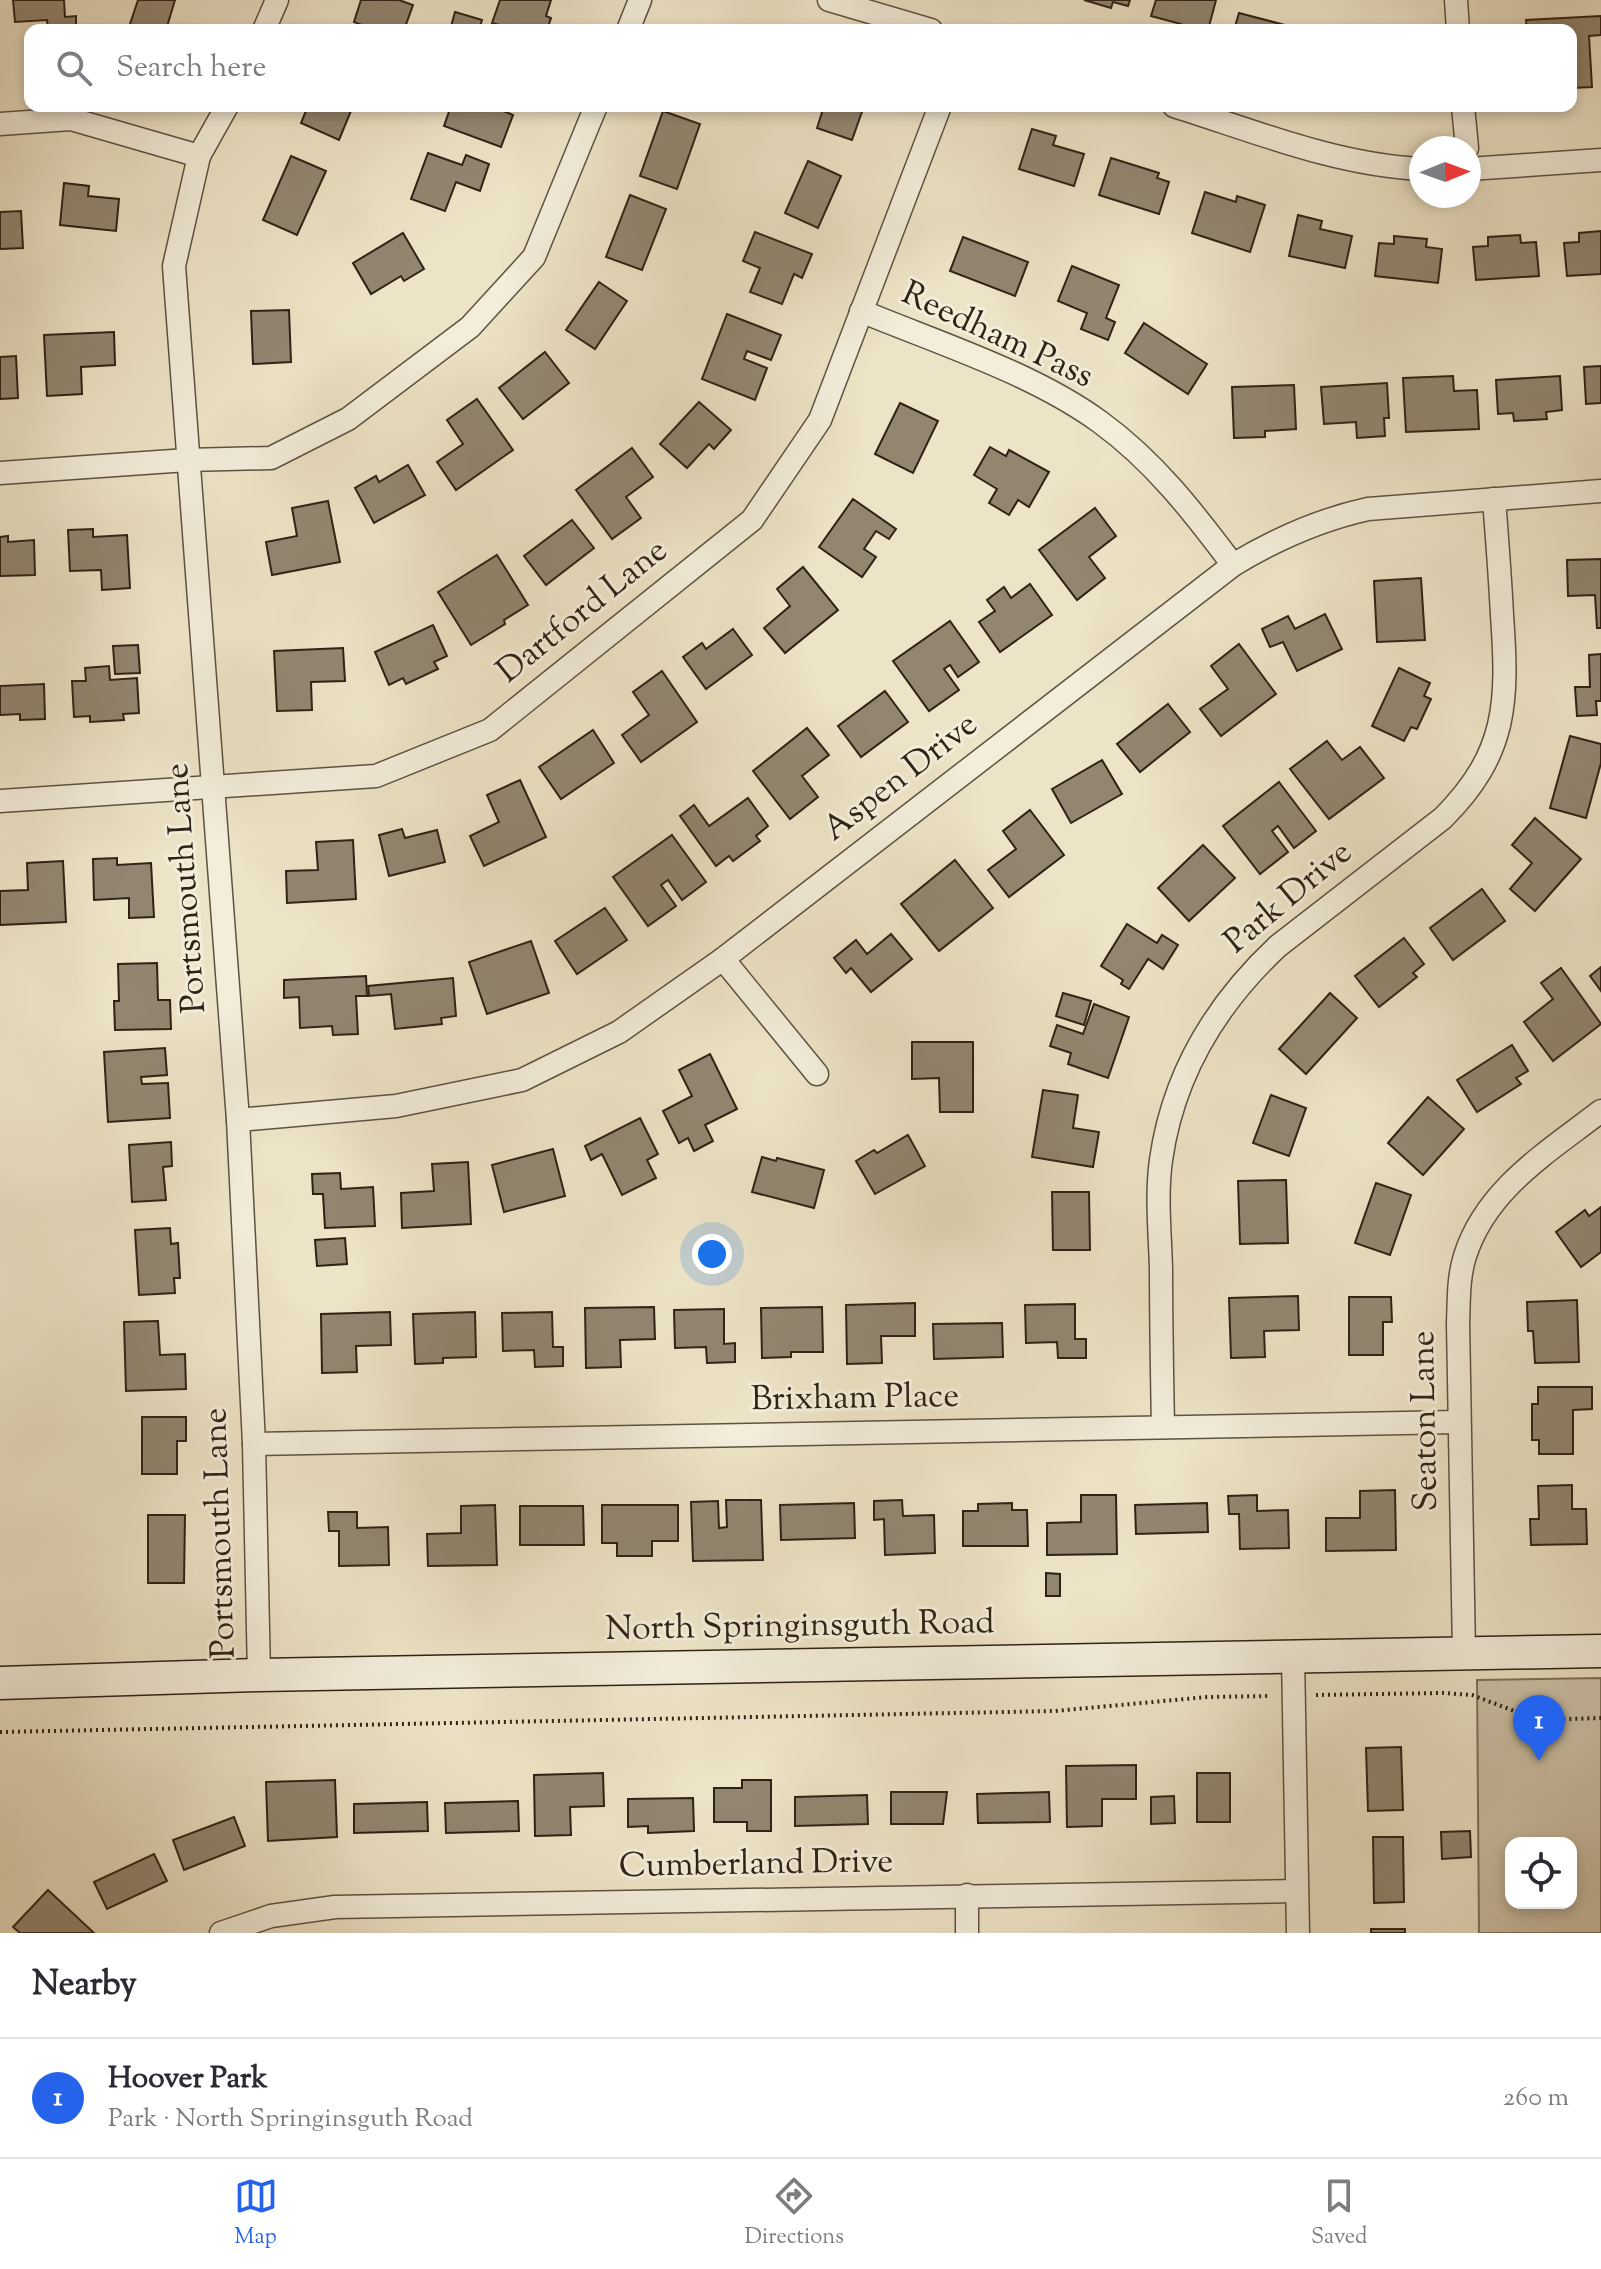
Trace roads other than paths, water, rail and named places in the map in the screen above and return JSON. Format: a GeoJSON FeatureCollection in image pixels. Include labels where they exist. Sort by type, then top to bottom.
{"type":"FeatureCollection","features":[{"type":"Feature","properties":{"kind":"street"},"geometry":{"type":"LineString","coordinates":[[267,24],[277,0]]}},
{"type":"Feature","properties":{"kind":"street"},"geometry":{"type":"LineString","coordinates":[[630,24],[640,0]]}},
{"type":"Feature","properties":{"kind":"street"},"geometry":{"type":"LineString","coordinates":[[829,0],[911,24]]}},
{"type":"Feature","properties":{"kind":"street"},"geometry":{"type":"LineString","coordinates":[[1456,0],[1458,24]]}},
{"type":"Feature","properties":{"kind":"street","name":"Portsmouth Lane"},"geometry":{"type":"LineString","coordinates":[[224,112],[199,156],[174,266],[238,1120],[254,1444],[259,1675]]}},
{"type":"Feature","properties":{"kind":"street"},"geometry":{"type":"LineString","coordinates":[[0,473],[187,460],[271,458],[348,419],[470,327],[534,257],[594,112]]}},
{"type":"Feature","properties":{"kind":"street","name":"Dartford Lane"},"geometry":{"type":"LineString","coordinates":[[0,801],[376,776],[490,730],[752,520],[820,420],[938,112]]}},
{"type":"Feature","properties":{"kind":"street"},"geometry":{"type":"LineString","coordinates":[[1194,112],[1348,159],[1409,169]]}},
{"type":"Feature","properties":{"kind":"street"},"geometry":{"type":"LineString","coordinates":[[1464,112],[1466,136]]}},
{"type":"Feature","properties":{"kind":"street"},"geometry":{"type":"LineString","coordinates":[[0,124],[71,119],[199,156]]}},
{"type":"Feature","properties":{"kind":"street"},"geometry":{"type":"LineString","coordinates":[[1481,168],[1601,160]]}},
{"type":"Feature","properties":{"kind":"street","name":"Reedham Pass"},"geometry":{"type":"LineString","coordinates":[[861,311],[997,366],[1099,421],[1142,457],[1184,500],[1233,565]]}},
{"type":"Feature","properties":{"kind":"street","name":"Aspen Drive"},"geometry":{"type":"LineString","coordinates":[[238,1120],[396,1106],[522,1080],[619,1032],[723,959],[1233,565],[1275,540],[1339,515],[1368,509],[1601,491]]}},
{"type":"Feature","properties":{"kind":"street","name":"Park Drive"},"geometry":{"type":"LineString","coordinates":[[1163,1427],[1159,1182],[1165,1138],[1184,1075],[1210,1023],[1255,968],[1278,946],[1443,818],[1461,800],[1487,761],[1499,731],[1505,685],[1494,499]]}},
{"type":"Feature","properties":{"kind":"street"},"geometry":{"type":"LineString","coordinates":[[723,959],[817,1074]]}},
{"type":"Feature","properties":{"kind":"street","name":"Seaton Lane"},"geometry":{"type":"LineString","coordinates":[[1464,1653],[1458,1422],[1459,1285],[1465,1257],[1475,1232],[1496,1198],[1514,1179],[1601,1111]]}},
{"type":"Feature","properties":{"kind":"street","name":"Brixham Place"},"geometry":{"type":"LineString","coordinates":[[254,1444],[1458,1422]]}},
{"type":"Feature","properties":{"kind":"street","name":"North Springinsguth Road"},"geometry":{"type":"LineString","coordinates":[[0,1683],[259,1675],[1601,1651]]}},
{"type":"Feature","properties":{"kind":"street"},"geometry":{"type":"LineString","coordinates":[[1293,1656],[1298,1933]]}},
{"type":"Feature","properties":{"kind":"street","name":"Cumberland Drive"},"geometry":{"type":"LineString","coordinates":[[221,1933],[271,1916],[335,1907],[1297,1891]]}},
{"type":"Feature","properties":{"kind":"street"},"geometry":{"type":"LineString","coordinates":[[967,1895],[967,1933]]}},
{"type":"Feature","properties":{"kind":"place","name":"Hoover Park"},"geometry":{"type":"Point","coordinates":[1539,1761]}}]}
